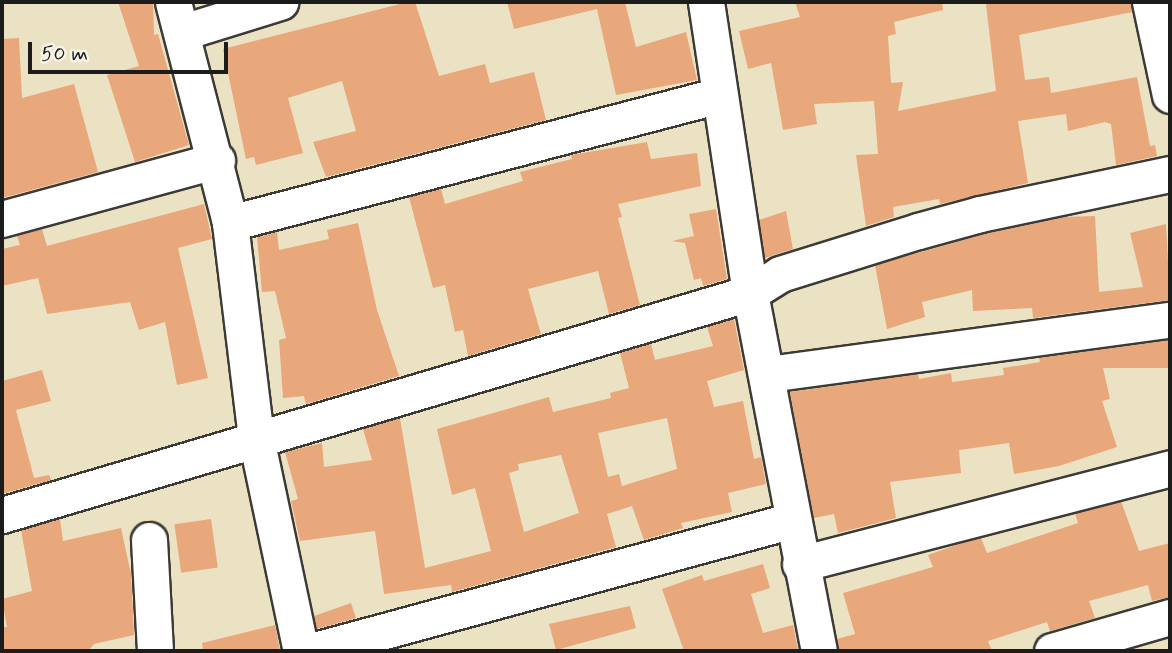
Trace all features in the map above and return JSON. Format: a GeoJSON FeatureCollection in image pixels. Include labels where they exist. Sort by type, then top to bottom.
{"type":"FeatureCollection","features":[{"type":"Feature","properties":{"kind":"street"},"geometry":{"type":"LineString","coordinates":[[280,2],[178,17],[217,160],[230,223],[256,438],[301,651]]}},
{"type":"Feature","properties":{"kind":"street"},"geometry":{"type":"LineString","coordinates":[[706,2],[750,293],[768,374],[800,564],[819,651]]}},
{"type":"Feature","properties":{"kind":"street"},"geometry":{"type":"LineString","coordinates":[[1150,2],[1170,94]]}},
{"type":"Feature","properties":{"kind":"street"},"geometry":{"type":"LineString","coordinates":[[230,223],[720,95]]}},
{"type":"Feature","properties":{"kind":"street"},"geometry":{"type":"LineString","coordinates":[[2,219],[217,160]]}},
{"type":"Feature","properties":{"kind":"street"},"geometry":{"type":"LineString","coordinates":[[2,515],[750,293],[780,274],[918,231],[1170,174]]}},
{"type":"Feature","properties":{"kind":"street"},"geometry":{"type":"LineString","coordinates":[[768,374],[1170,320]]}},
{"type":"Feature","properties":{"kind":"street"},"geometry":{"type":"LineString","coordinates":[[800,564],[1170,468]]}},
{"type":"Feature","properties":{"kind":"street"},"geometry":{"type":"LineString","coordinates":[[311,651],[793,520]]}},
{"type":"Feature","properties":{"kind":"street"},"geometry":{"type":"LineString","coordinates":[[149,540],[155,651]]}},
{"type":"Feature","properties":{"kind":"street"},"geometry":{"type":"LineString","coordinates":[[1052,651],[1170,617]]}},
{"type":"Feature","properties":{"kind":"building"},"geometry":{"type":"Polygon","coordinates":[[[118,2],[153,2],[154,35],[158,34],[189,145],[135,162],[107,75],[139,66],[118,2]]]}},
{"type":"Feature","properties":{"kind":"building"},"geometry":{"type":"Polygon","coordinates":[[[415,2],[439,76],[485,64],[490,83],[534,72],[546,120],[326,177],[313,142],[356,131],[342,81],[288,98],[303,153],[256,165],[254,157],[246,159],[223,49],[415,2]]]}},
{"type":"Feature","properties":{"kind":"building"},"geometry":{"type":"Polygon","coordinates":[[[507,2],[625,2],[636,47],[686,32],[697,80],[616,95],[597,9],[514,29],[507,2]]]}},
{"type":"Feature","properties":{"kind":"building"},"geometry":{"type":"Polygon","coordinates":[[[795,2],[942,2],[943,10],[894,22],[896,34],[888,36],[891,83],[903,82],[898,111],[996,91],[986,4],[1130,2],[1132,12],[1019,35],[1025,80],[1049,77],[1051,93],[1137,77],[1150,146],[1155,145],[1157,156],[1116,165],[1111,124],[1105,122],[1068,131],[1066,114],[1018,121],[1028,183],[940,204],[939,199],[893,207],[894,217],[866,226],[856,155],[878,154],[874,101],[814,104],[817,124],[783,130],[771,63],[748,69],[739,31],[800,17],[795,2]]]}},
{"type":"Feature","properties":{"kind":"building"},"geometry":{"type":"Polygon","coordinates":[[[19,38],[22,98],[74,84],[98,172],[2,198],[2,39],[19,38]]]}},
{"type":"Feature","properties":{"kind":"building"},"geometry":{"type":"Polygon","coordinates":[[[647,142],[651,159],[697,153],[701,186],[618,204],[622,217],[618,218],[640,305],[609,314],[598,271],[528,289],[541,334],[468,356],[463,330],[455,332],[445,285],[433,288],[409,197],[441,189],[445,204],[523,181],[520,172],[572,159],[571,155],[647,142]]]}},
{"type":"Feature","properties":{"kind":"building"},"geometry":{"type":"Polygon","coordinates":[[[204,204],[212,239],[178,248],[208,378],[177,385],[165,322],[139,330],[130,302],[47,314],[38,278],[2,286],[2,249],[20,245],[17,236],[42,229],[47,246],[204,204]]]}},
{"type":"Feature","properties":{"kind":"building"},"geometry":{"type":"Polygon","coordinates":[[[716,209],[727,279],[703,286],[701,278],[694,280],[685,243],[672,241],[694,236],[689,214],[716,209]]]}},
{"type":"Feature","properties":{"kind":"building"},"geometry":{"type":"Polygon","coordinates":[[[786,211],[793,249],[765,258],[759,220],[786,211]]]}},
{"type":"Feature","properties":{"kind":"building"},"geometry":{"type":"Polygon","coordinates":[[[1095,216],[1099,292],[1143,287],[1130,233],[1166,224],[1170,300],[1033,318],[1032,308],[973,311],[972,290],[922,302],[925,317],[887,329],[875,265],[985,234],[1065,217],[1095,216]]]}},
{"type":"Feature","properties":{"kind":"building"},"geometry":{"type":"Polygon","coordinates":[[[358,223],[377,310],[399,376],[306,404],[304,396],[283,398],[279,340],[286,338],[275,291],[262,292],[257,237],[277,232],[279,250],[329,239],[327,230],[358,223]]]}},
{"type":"Feature","properties":{"kind":"building"},"geometry":{"type":"Polygon","coordinates":[[[734,319],[744,370],[707,381],[714,407],[743,401],[754,459],[761,457],[766,484],[728,493],[732,512],[681,523],[683,528],[644,540],[632,506],[607,514],[616,547],[452,592],[451,585],[384,594],[375,531],[300,541],[291,501],[298,499],[285,452],[322,443],[324,467],[372,460],[363,429],[400,418],[425,568],[491,551],[475,488],[452,495],[437,429],[549,397],[553,412],[611,398],[610,393],[629,388],[620,353],[651,344],[655,360],[713,346],[707,327],[734,319]],[[667,418],[598,433],[608,477],[619,474],[622,486],[677,469],[667,418]],[[561,455],[518,464],[519,470],[509,473],[524,532],[579,513],[561,455]]]}},
{"type":"Feature","properties":{"kind":"building"},"geometry":{"type":"Polygon","coordinates":[[[1170,340],[1170,368],[1103,368],[1110,399],[1102,401],[1117,447],[1059,466],[1014,474],[1009,443],[959,450],[961,473],[890,482],[896,518],[838,533],[834,514],[814,518],[790,392],[918,374],[919,379],[951,373],[952,382],[1004,375],[1003,368],[1040,362],[1039,358],[1170,340]]]}},
{"type":"Feature","properties":{"kind":"building"},"geometry":{"type":"Polygon","coordinates":[[[42,370],[51,401],[16,410],[34,478],[49,475],[51,480],[2,494],[2,381],[42,370]]]}},
{"type":"Feature","properties":{"kind":"building"},"geometry":{"type":"Polygon","coordinates":[[[1121,501],[1139,551],[1170,543],[1170,597],[1152,601],[1148,585],[1089,601],[1095,618],[1050,631],[1047,622],[988,641],[992,651],[839,651],[837,639],[855,634],[843,593],[933,567],[928,555],[959,544],[981,538],[987,553],[1078,523],[1075,513],[1121,501]]]}},
{"type":"Feature","properties":{"kind":"building"},"geometry":{"type":"Polygon","coordinates":[[[60,519],[63,541],[121,528],[131,574],[134,635],[94,644],[88,651],[2,651],[2,627],[7,627],[2,599],[32,591],[21,530],[60,519]]]}},
{"type":"Feature","properties":{"kind":"building"},"geometry":{"type":"Polygon","coordinates":[[[211,519],[218,568],[181,573],[174,524],[211,519]]]}},
{"type":"Feature","properties":{"kind":"building"},"geometry":{"type":"Polygon","coordinates":[[[763,564],[770,588],[751,594],[763,633],[793,625],[798,650],[684,651],[662,589],[702,575],[704,581],[763,564]]]}},
{"type":"Feature","properties":{"kind":"building"},"geometry":{"type":"Polygon","coordinates":[[[351,603],[356,618],[317,629],[314,616],[351,603]]]}},
{"type":"Feature","properties":{"kind":"building"},"geometry":{"type":"Polygon","coordinates":[[[630,606],[636,628],[556,650],[549,624],[630,606]]]}},
{"type":"Feature","properties":{"kind":"building"},"geometry":{"type":"Polygon","coordinates":[[[275,625],[280,651],[203,651],[202,643],[275,625]]]}}]}
